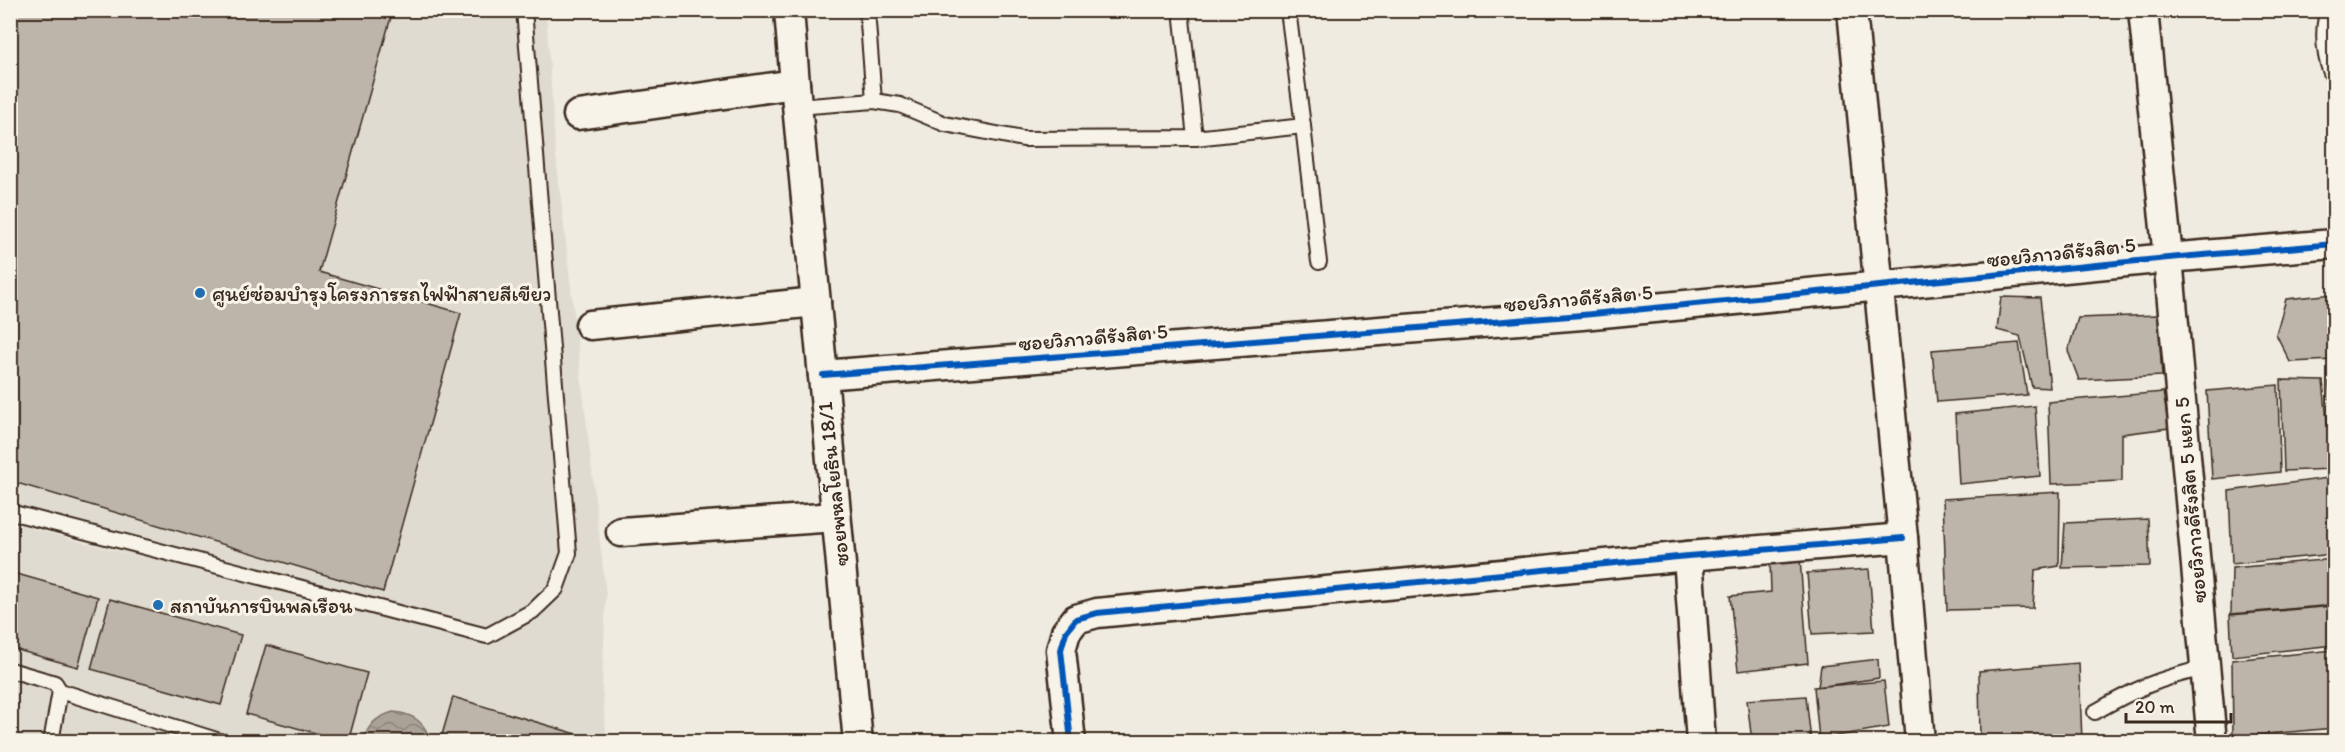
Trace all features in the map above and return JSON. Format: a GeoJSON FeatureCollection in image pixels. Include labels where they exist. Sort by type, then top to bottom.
{"type":"FeatureCollection","features":[{"type":"Feature","properties":{"kind":"street","name":"ซอยพหลโยธิน 18/1"},"geometry":{"type":"LineString","coordinates":[[789,10],[858,741]]}},
{"type":"Feature","properties":{"kind":"street"},"geometry":{"type":"LineString","coordinates":[[1852,10],[1903,538],[1920,741]]}},
{"type":"Feature","properties":{"kind":"street","name":"ซอยวิภาวดีรังสิต 5 แยก 5"},"geometry":{"type":"LineString","coordinates":[[2143,10],[2212,741]]}},
{"type":"Feature","properties":{"kind":"street"},"geometry":{"type":"LineString","coordinates":[[578,115],[796,96]]}},
{"type":"Feature","properties":{"kind":"street","name":"ซอยวิภาวดีรังสิต 5"},"geometry":{"type":"LineString","coordinates":[[823,375],[1582,315],[2334,244]]}},
{"type":"Feature","properties":{"kind":"street"},"geometry":{"type":"LineString","coordinates":[[590,325],[816,302]]}},
{"type":"Feature","properties":{"kind":"street"},"geometry":{"type":"LineString","coordinates":[[621,532],[836,517]]}},
{"type":"Feature","properties":{"kind":"street"},"geometry":{"type":"LineString","coordinates":[[1071,741],[1061,650],[1066,632],[1076,619],[1097,613],[1688,556],[1903,538]]}},
{"type":"Feature","properties":{"kind":"street"},"geometry":{"type":"LineString","coordinates":[[1688,556],[1701,741]]}},
{"type":"Feature","properties":{"kind":"lane"},"geometry":{"type":"LineString","coordinates":[[10,512],[487,636],[533,611],[556,589],[569,554],[524,10]]}},
{"type":"Feature","properties":{"kind":"lane"},"geometry":{"type":"LineString","coordinates":[[867,10],[874,101]]}},
{"type":"Feature","properties":{"kind":"lane"},"geometry":{"type":"LineString","coordinates":[[1181,10],[1195,138]]}},
{"type":"Feature","properties":{"kind":"lane"},"geometry":{"type":"LineString","coordinates":[[1288,10],[1319,262]]}},
{"type":"Feature","properties":{"kind":"lane"},"geometry":{"type":"LineString","coordinates":[[2328,10],[2325,20],[2326,56],[2334,79]]}},
{"type":"Feature","properties":{"kind":"lane"},"geometry":{"type":"LineString","coordinates":[[796,96],[900,105],[945,124],[1023,139],[1195,138],[1303,126]]}},
{"type":"Feature","properties":{"kind":"lane"},"geometry":{"type":"LineString","coordinates":[[2095,712],[2134,690],[2169,676],[2205,668]]}},
{"type":"Feature","properties":{"kind":"lane"},"geometry":{"type":"LineString","coordinates":[[10,670],[56,683],[60,691],[51,741]]}},
{"type":"Feature","properties":{"kind":"lane"},"geometry":{"type":"LineString","coordinates":[[60,691],[223,741]]}},
{"type":"Feature","properties":{"kind":"shaded area"},"geometry":{"type":"Polygon","coordinates":[[[11,11],[546,11],[555,147],[606,595],[602,689],[607,741],[11,741],[10,522],[148,560],[11,520],[11,11]]]}},
{"type":"Feature","properties":{"kind":"water"},"geometry":{"type":"Polygon","coordinates":[[[393,712],[406,714],[417,720],[428,734],[429,741],[363,741],[367,730],[374,722],[393,712]]]}},
{"type":"Feature","properties":{"kind":"building","name":"ศูนย์ซ่อมบำรุงโครงการรถไฟฟ้าสายสีเขียว"},"geometry":{"type":"Polygon","coordinates":[[[10,10],[393,10],[319,272],[461,313],[383,592],[10,481],[10,10]]]}},
{"type":"Feature","properties":{"kind":"building"},"geometry":{"type":"Polygon","coordinates":[[[2334,294],[2334,360],[2290,362],[2276,334],[2286,299],[2334,294]]]}},
{"type":"Feature","properties":{"kind":"building"},"geometry":{"type":"Polygon","coordinates":[[[2001,297],[2040,298],[2050,388],[2032,387],[2020,336],[1997,330],[2001,297]]]}},
{"type":"Feature","properties":{"kind":"building"},"geometry":{"type":"Polygon","coordinates":[[[2158,315],[2162,376],[2079,380],[2068,351],[2078,318],[2158,315]]]}},
{"type":"Feature","properties":{"kind":"building"},"geometry":{"type":"Polygon","coordinates":[[[2019,343],[2027,395],[1937,402],[1932,350],[2019,343]]]}},
{"type":"Feature","properties":{"kind":"building"},"geometry":{"type":"Polygon","coordinates":[[[2281,380],[2323,381],[2332,469],[2284,471],[2281,380]]]}},
{"type":"Feature","properties":{"kind":"building"},"geometry":{"type":"Polygon","coordinates":[[[2329,382],[2334,382],[2334,450],[2329,382]]]}},
{"type":"Feature","properties":{"kind":"building"},"geometry":{"type":"Polygon","coordinates":[[[2278,385],[2280,472],[2212,479],[2207,391],[2278,385]]]}},
{"type":"Feature","properties":{"kind":"building"},"geometry":{"type":"Polygon","coordinates":[[[2163,392],[2169,428],[2122,434],[2122,481],[2051,484],[2048,402],[2163,392]]]}},
{"type":"Feature","properties":{"kind":"building"},"geometry":{"type":"Polygon","coordinates":[[[2035,406],[2040,476],[1959,484],[1955,414],[2035,406]]]}},
{"type":"Feature","properties":{"kind":"building"},"geometry":{"type":"Polygon","coordinates":[[[2328,478],[2334,554],[2232,564],[2229,491],[2328,478]]]}},
{"type":"Feature","properties":{"kind":"building"},"geometry":{"type":"Polygon","coordinates":[[[2060,492],[2059,566],[2035,570],[2033,608],[1947,610],[1943,499],[2060,492]]]}},
{"type":"Feature","properties":{"kind":"building"},"geometry":{"type":"Polygon","coordinates":[[[2148,519],[2150,566],[2062,568],[2065,523],[2148,519]]]}},
{"type":"Feature","properties":{"kind":"building"},"geometry":{"type":"Polygon","coordinates":[[[1800,559],[1808,663],[1738,671],[1730,596],[1771,592],[1770,561],[1800,559]]]}},
{"type":"Feature","properties":{"kind":"building"},"geometry":{"type":"Polygon","coordinates":[[[2334,559],[2334,605],[2231,614],[2232,568],[2334,559]]]}},
{"type":"Feature","properties":{"kind":"building"},"geometry":{"type":"Polygon","coordinates":[[[1869,569],[1874,631],[1812,634],[1807,573],[1869,569]]]}},
{"type":"Feature","properties":{"kind":"building"},"geometry":{"type":"Polygon","coordinates":[[[10,572],[98,597],[78,667],[10,648],[10,572]]]}},
{"type":"Feature","properties":{"kind":"building"},"geometry":{"type":"Polygon","coordinates":[[[110,599],[241,635],[221,705],[91,669],[110,599]]]}},
{"type":"Feature","properties":{"kind":"building"},"geometry":{"type":"Polygon","coordinates":[[[2334,606],[2334,645],[2232,656],[2230,615],[2334,606]]]}},
{"type":"Feature","properties":{"kind":"building"},"geometry":{"type":"Polygon","coordinates":[[[266,645],[367,673],[348,742],[246,714],[266,645]]]}},
{"type":"Feature","properties":{"kind":"building"},"geometry":{"type":"Polygon","coordinates":[[[2334,650],[2334,728],[2233,737],[2232,660],[2334,650]]]}},
{"type":"Feature","properties":{"kind":"building"},"geometry":{"type":"Polygon","coordinates":[[[1878,659],[1879,678],[1818,687],[1821,666],[1878,659]]]}},
{"type":"Feature","properties":{"kind":"building"},"geometry":{"type":"Polygon","coordinates":[[[2079,663],[2082,742],[1980,742],[1979,671],[2079,663]]]}},
{"type":"Feature","properties":{"kind":"building"},"geometry":{"type":"Polygon","coordinates":[[[1884,681],[1889,727],[1819,739],[1814,687],[1884,681]]]}},
{"type":"Feature","properties":{"kind":"building"},"geometry":{"type":"Polygon","coordinates":[[[1806,696],[1811,741],[1752,742],[1747,700],[1806,696]]]}},
{"type":"Feature","properties":{"kind":"building"},"geometry":{"type":"Polygon","coordinates":[[[453,697],[603,742],[440,742],[453,697]]]}},
{"type":"Feature","properties":{"kind":"building"},"geometry":{"type":"Polygon","coordinates":[[[2334,735],[2334,742],[2243,742],[2243,740],[2334,735]]]}},
{"type":"Feature","properties":{"kind":"cycle path"},"geometry":{"type":"LineString","coordinates":[[823,375],[1582,315],[2334,244]]}},
{"type":"Feature","properties":{"kind":"cycle path"},"geometry":{"type":"LineString","coordinates":[[1071,742],[1061,650],[1066,632],[1076,619],[1097,613],[1688,556],[1903,538]]}},
{"type":"Feature","properties":{"kind":"place","name":"ศูนย์ซ่อมบำรุงโครงการรถไฟฟ้าสายสีเขียว"},"geometry":{"type":"Point","coordinates":[200,293]}},
{"type":"Feature","properties":{"kind":"place","name":"สถาบันการบินพลเรือน"},"geometry":{"type":"Point","coordinates":[158,605]}}]}
